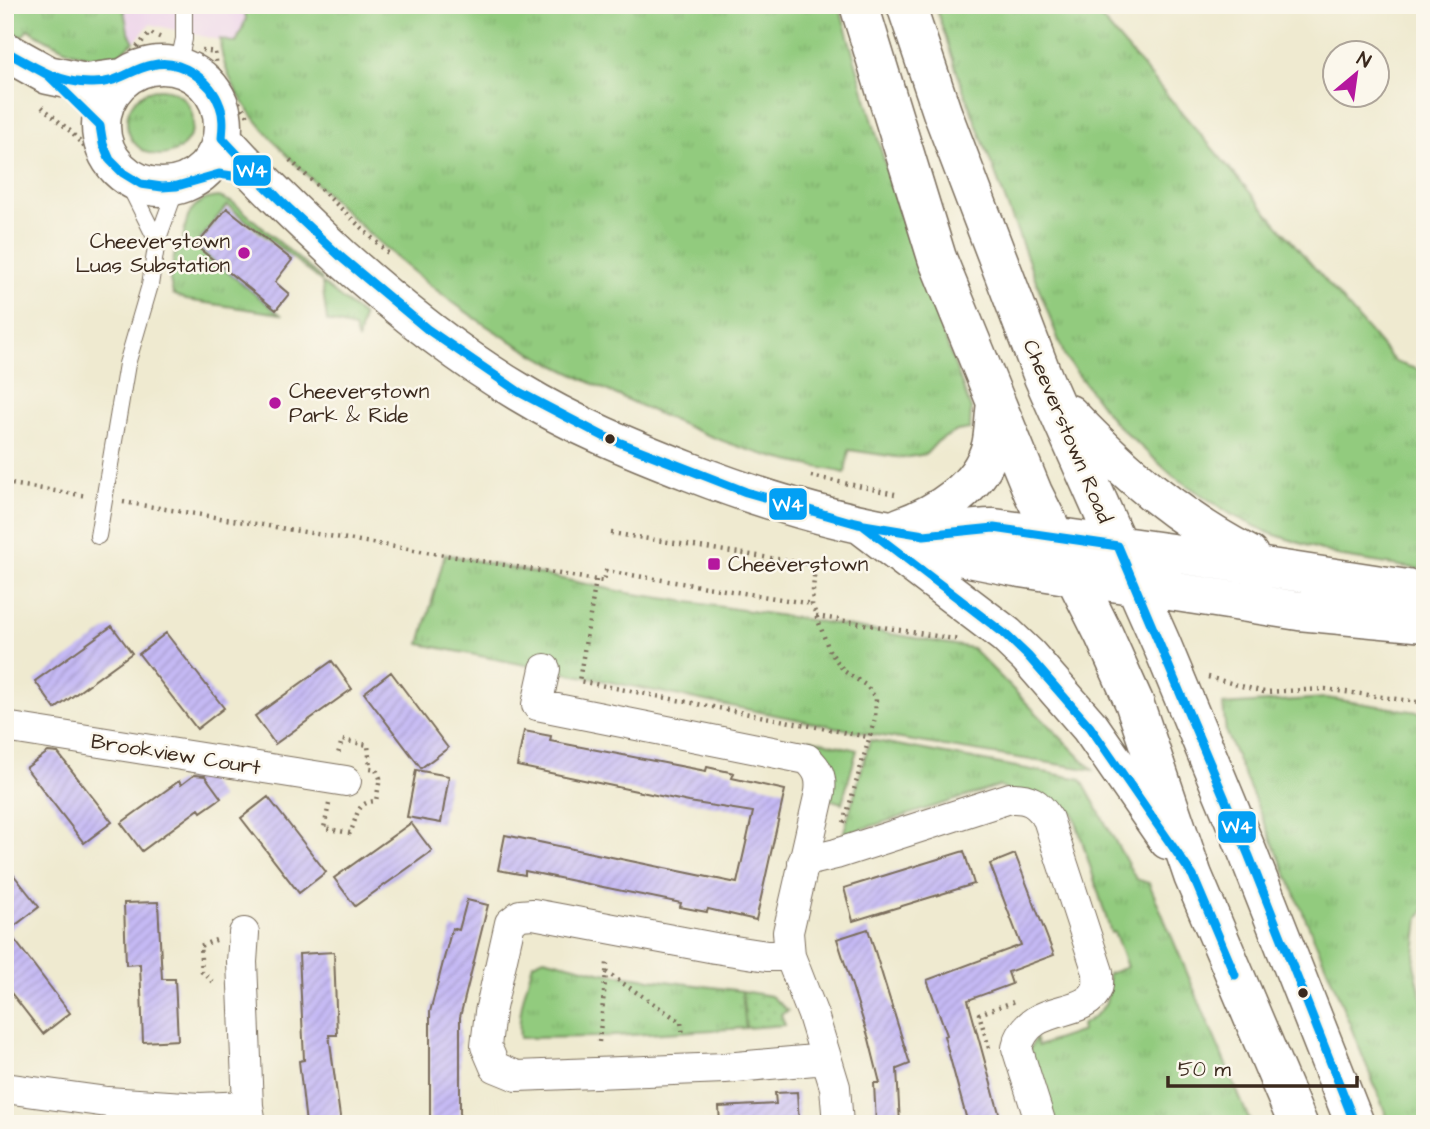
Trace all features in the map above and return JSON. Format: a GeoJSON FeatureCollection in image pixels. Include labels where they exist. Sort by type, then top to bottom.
{"type":"FeatureCollection","features":[{"type":"Feature","properties":{"kind":"main road"},"geometry":{"type":"LineString","coordinates":[[859,5],[937,258],[1053,536],[1134,702],[1193,876],[1298,1124]]}},
{"type":"Feature","properties":{"kind":"main road","name":"Cheeverstown Road"},"geometry":{"type":"LineString","coordinates":[[906,5],[952,136],[1051,394],[1249,856],[1355,1124]]}},
{"type":"Feature","properties":{"kind":"main road"},"geometry":{"type":"LineString","coordinates":[[5,51],[43,89],[100,126]]}},
{"type":"Feature","properties":{"kind":"main road"},"geometry":{"type":"LineString","coordinates":[[43,89],[86,83],[121,68],[139,68],[180,56],[219,102],[223,120],[239,131],[396,306],[518,392],[580,425],[716,482],[782,503],[890,529],[959,556],[1299,611],[1425,623]]}},
{"type":"Feature","properties":{"kind":"main road"},"geometry":{"type":"LineString","coordinates":[[121,68],[106,100],[100,126],[113,173],[141,184],[162,187],[270,166]]}},
{"type":"Feature","properties":{"kind":"main road"},"geometry":{"type":"LineString","coordinates":[[184,183],[205,169],[239,131]]}},
{"type":"Feature","properties":{"kind":"main road"},"geometry":{"type":"LineString","coordinates":[[1051,394],[1108,455],[1155,496],[1200,528],[1277,570]]}},
{"type":"Feature","properties":{"kind":"main road"},"geometry":{"type":"LineString","coordinates":[[890,529],[922,519],[944,507],[971,482],[980,470],[990,447],[996,403]]}},
{"type":"Feature","properties":{"kind":"main road"},"geometry":{"type":"LineString","coordinates":[[890,529],[975,528],[1053,536],[1407,589],[1425,595]]}},
{"type":"Feature","properties":{"kind":"main road"},"geometry":{"type":"LineString","coordinates":[[890,529],[1028,656],[1090,727],[1193,876]]}},
{"type":"Feature","properties":{"kind":"street"},"geometry":{"type":"LineString","coordinates":[[545,669],[537,705],[807,759],[817,768],[821,781],[788,932],[790,956],[813,1015],[835,1087],[838,1124]]}},
{"type":"Feature","properties":{"kind":"street","name":"Brookview Court"},"geometry":{"type":"LineString","coordinates":[[5,726],[346,781]]}},
{"type":"Feature","properties":{"kind":"street"},"geometry":{"type":"LineString","coordinates":[[803,862],[836,854],[1010,798],[1025,797],[1040,806],[1048,819],[1098,972],[1098,988],[1092,998],[1037,1020],[1027,1026],[1020,1036],[1017,1048],[1041,1124]]}},
{"type":"Feature","properties":{"kind":"street"},"geometry":{"type":"LineString","coordinates":[[790,956],[767,956],[533,914],[520,915],[510,923],[486,1046],[495,1067],[517,1076],[725,1068],[826,1059]]}},
{"type":"Feature","properties":{"kind":"street"},"geometry":{"type":"LineString","coordinates":[[5,1088],[107,1102],[200,1108],[250,1115],[242,962],[233,933]]}},
{"type":"Feature","properties":{"kind":"lane"},"geometry":{"type":"LineString","coordinates":[[180,56],[184,5]]}},
{"type":"Feature","properties":{"kind":"lane"},"geometry":{"type":"LineString","coordinates":[[113,173],[157,241]]}},
{"type":"Feature","properties":{"kind":"lane"},"geometry":{"type":"LineString","coordinates":[[98,536],[127,364],[150,283],[157,241],[184,183]]}},
{"type":"Feature","properties":{"kind":"path"},"geometry":{"type":"LineString","coordinates":[[121,68],[150,33],[180,56],[215,52],[217,69],[239,131]]}},
{"type":"Feature","properties":{"kind":"path"},"geometry":{"type":"LineString","coordinates":[[43,89],[69,130],[100,164],[113,173]]}},
{"type":"Feature","properties":{"kind":"path"},"geometry":{"type":"LineString","coordinates":[[270,166],[390,255]]}},
{"type":"Feature","properties":{"kind":"path"},"geometry":{"type":"LineString","coordinates":[[804,475],[904,495]]}},
{"type":"Feature","properties":{"kind":"path"},"geometry":{"type":"LineString","coordinates":[[5,483],[596,580],[604,581],[606,572],[812,604]]}},
{"type":"Feature","properties":{"kind":"path"},"geometry":{"type":"LineString","coordinates":[[611,533],[816,565],[812,604],[833,658],[844,671],[873,692],[876,699],[875,719],[842,831]]}},
{"type":"Feature","properties":{"kind":"path"},"geometry":{"type":"LineString","coordinates":[[596,580],[579,681],[868,737]]}},
{"type":"Feature","properties":{"kind":"path"},"geometry":{"type":"LineString","coordinates":[[816,616],[964,641]]}},
{"type":"Feature","properties":{"kind":"path"},"geometry":{"type":"LineString","coordinates":[[1205,676],[1264,692],[1325,689],[1425,703]]}},
{"type":"Feature","properties":{"kind":"path"},"geometry":{"type":"LineString","coordinates":[[218,987],[202,972],[200,946],[233,933]]}},
{"type":"Feature","properties":{"kind":"path"},"geometry":{"type":"LineString","coordinates":[[599,1042],[607,963]]}},
{"type":"Feature","properties":{"kind":"path"},"geometry":{"type":"LineString","coordinates":[[606,972],[681,1023],[683,1035]]}},
{"type":"Feature","properties":{"kind":"path"},"geometry":{"type":"LineString","coordinates":[[990,1051],[979,1014],[1015,1001]]}},
{"type":"Feature","properties":{"kind":"shaded area"},"geometry":{"type":"Polygon","coordinates":[[[123,5],[244,5],[246,19],[236,44],[150,24],[134,42],[128,31],[123,5]]]}},
{"type":"Feature","properties":{"kind":"green space"},"geometry":{"type":"Polygon","coordinates":[[[5,5],[123,5],[128,31],[134,42],[121,53],[110,57],[85,56],[61,47],[28,29],[22,37],[5,30],[5,5]]]}},
{"type":"Feature","properties":{"kind":"green space"},"geometry":{"type":"Polygon","coordinates":[[[244,5],[839,5],[902,222],[971,409],[970,429],[957,431],[938,441],[926,454],[903,458],[849,450],[845,473],[782,459],[713,437],[530,352],[470,315],[387,250],[266,133],[240,97],[223,59],[220,39],[236,43],[246,19],[244,5]]]}},
{"type":"Feature","properties":{"kind":"green space"},"geometry":{"type":"Polygon","coordinates":[[[935,5],[1090,5],[1395,362],[1425,372],[1425,570],[1343,557],[1269,533],[1232,515],[1173,476],[1114,422],[1065,357],[960,81],[935,5]]]}},
{"type":"Feature","properties":{"kind":"green space"},"geometry":{"type":"Polygon","coordinates":[[[160,89],[173,91],[183,99],[191,109],[191,135],[183,145],[173,153],[160,155],[147,153],[137,145],[129,135],[127,122],[129,109],[137,99],[147,91],[160,89]]]}},
{"type":"Feature","properties":{"kind":"green space"},"geometry":{"type":"Polygon","coordinates":[[[219,197],[234,203],[322,279],[321,281],[227,205],[195,246],[280,314],[186,300],[173,294],[170,280],[176,245],[182,245],[188,218],[195,206],[219,197]]]}},
{"type":"Feature","properties":{"kind":"green space"},"geometry":{"type":"Polygon","coordinates":[[[322,283],[363,316],[358,341],[354,328],[327,321],[322,283]]]}},
{"type":"Feature","properties":{"kind":"green space"},"geometry":{"type":"Polygon","coordinates":[[[445,554],[628,593],[817,621],[972,648],[1093,770],[870,734],[420,644],[445,554]]]}},
{"type":"Feature","properties":{"kind":"green space"},"geometry":{"type":"Polygon","coordinates":[[[1326,698],[1425,713],[1425,909],[1419,917],[1414,965],[1425,1012],[1425,1124],[1390,1124],[1334,985],[1226,733],[1223,705],[1326,698]]]}},
{"type":"Feature","properties":{"kind":"green space"},"geometry":{"type":"Polygon","coordinates":[[[810,739],[857,750],[842,803],[828,799],[807,756],[810,739]]]}},
{"type":"Feature","properties":{"kind":"green space"},"geometry":{"type":"Polygon","coordinates":[[[870,740],[1081,779],[1136,879],[1149,883],[1251,1124],[1047,1124],[1026,1058],[1035,1038],[1038,1046],[1082,1031],[1081,1025],[1105,1005],[1108,974],[1127,967],[1114,932],[1111,933],[1073,812],[1054,817],[999,786],[843,835],[870,740]]]}},
{"type":"Feature","properties":{"kind":"green space"},"geometry":{"type":"Polygon","coordinates":[[[544,958],[603,973],[742,991],[746,1028],[596,1037],[520,1038],[521,1010],[533,963],[544,958]]]}},
{"type":"Feature","properties":{"kind":"green space"},"geometry":{"type":"Polygon","coordinates":[[[742,991],[771,996],[788,1011],[781,1014],[785,1025],[746,1028],[742,991]]]}},
{"type":"Feature","properties":{"kind":"building","name":"Cheeverstown Luas Substation"},"geometry":{"type":"Polygon","coordinates":[[[227,208],[292,260],[275,282],[289,294],[276,310],[196,246],[227,208]]]}},
{"type":"Feature","properties":{"kind":"building"},"geometry":{"type":"Polygon","coordinates":[[[112,626],[132,653],[55,709],[35,681],[112,626]]]}},
{"type":"Feature","properties":{"kind":"building"},"geometry":{"type":"Polygon","coordinates":[[[166,633],[224,708],[197,729],[139,654],[166,633]]]}},
{"type":"Feature","properties":{"kind":"building"},"geometry":{"type":"Polygon","coordinates":[[[332,661],[352,689],[275,744],[255,716],[332,661]]]}},
{"type":"Feature","properties":{"kind":"building"},"geometry":{"type":"Polygon","coordinates":[[[391,672],[448,748],[421,768],[364,693],[391,672]]]}},
{"type":"Feature","properties":{"kind":"building"},"geometry":{"type":"Polygon","coordinates":[[[524,731],[551,736],[550,741],[706,771],[707,767],[734,773],[732,778],[785,790],[756,920],[708,909],[707,912],[680,907],[681,903],[525,871],[525,875],[498,870],[505,835],[737,883],[753,812],[689,802],[517,766],[524,731]]]}},
{"type":"Feature","properties":{"kind":"building"},"geometry":{"type":"Polygon","coordinates":[[[48,752],[58,753],[112,822],[84,843],[26,768],[48,752]]]}},
{"type":"Feature","properties":{"kind":"building"},"geometry":{"type":"Polygon","coordinates":[[[416,770],[449,776],[441,823],[407,817],[416,770]]]}},
{"type":"Feature","properties":{"kind":"building"},"geometry":{"type":"Polygon","coordinates":[[[194,775],[205,776],[221,798],[201,812],[199,809],[142,851],[121,823],[179,781],[181,785],[194,775]]]}},
{"type":"Feature","properties":{"kind":"building"},"geometry":{"type":"Polygon","coordinates":[[[268,797],[326,872],[299,893],[241,818],[268,797]]]}},
{"type":"Feature","properties":{"kind":"building"},"geometry":{"type":"Polygon","coordinates":[[[411,823],[432,851],[355,906],[334,878],[411,823]]]}},
{"type":"Feature","properties":{"kind":"building"},"geometry":{"type":"Polygon","coordinates":[[[964,851],[974,884],[853,921],[844,888],[964,851]]]}},
{"type":"Feature","properties":{"kind":"building"},"geometry":{"type":"Polygon","coordinates":[[[1015,854],[1054,955],[1008,972],[1012,984],[968,1000],[1002,1124],[968,1124],[944,1036],[947,1035],[927,980],[1021,945],[990,864],[1015,854]]]}},
{"type":"Feature","properties":{"kind":"building"},"geometry":{"type":"Polygon","coordinates":[[[5,864],[39,907],[8,931],[70,1013],[43,1034],[5,985],[5,864]]]}},
{"type":"Feature","properties":{"kind":"building"},"geometry":{"type":"Polygon","coordinates":[[[467,900],[488,905],[460,1017],[460,1124],[430,1124],[430,1012],[452,928],[459,930],[467,900]]]}},
{"type":"Feature","properties":{"kind":"building"},"geometry":{"type":"Polygon","coordinates":[[[158,902],[162,979],[175,979],[178,1040],[143,1042],[140,964],[126,965],[124,903],[158,902]]]}},
{"type":"Feature","properties":{"kind":"building"},"geometry":{"type":"Polygon","coordinates":[[[868,929],[910,1064],[897,1069],[900,1124],[876,1124],[874,1083],[880,1083],[837,939],[868,929]]]}},
{"type":"Feature","properties":{"kind":"building"},"geometry":{"type":"Polygon","coordinates":[[[334,952],[337,1035],[329,1035],[341,1124],[306,1124],[299,1061],[304,1060],[299,954],[334,952]]]}},
{"type":"Feature","properties":{"kind":"building"},"geometry":{"type":"Polygon","coordinates":[[[797,1092],[799,1124],[720,1124],[719,1107],[776,1104],[775,1093],[797,1092]]]}},
{"type":"Feature","properties":{"kind":"transit line","name":"W4"},"geometry":{"type":"LineString","coordinates":[[5,51],[46,73],[79,82],[100,83],[144,67],[163,64],[193,73],[216,96],[223,118],[222,138],[280,200],[342,258],[427,329],[519,392],[603,436],[746,492],[858,524],[924,535],[994,528],[1118,546],[1249,856],[1355,1124]]}},
{"type":"Feature","properties":{"kind":"transit line","name":"W4"},"geometry":{"type":"LineString","coordinates":[[21,60],[48,75],[100,126],[103,144],[110,160],[123,173],[141,184],[177,186],[219,174],[259,180],[290,210]]}},
{"type":"Feature","properties":{"kind":"transit line","name":"W4"},"geometry":{"type":"LineString","coordinates":[[851,521],[860,523],[1006,635],[1090,727],[1193,876],[1235,975]]}},
{"type":"Feature","properties":{"kind":"place","name":"Cheeverstown Luas Substation"},"geometry":{"type":"Point","coordinates":[244,253]}},
{"type":"Feature","properties":{"kind":"place","name":"Cheeverstown Park & Ride"},"geometry":{"type":"Point","coordinates":[275,403]}},
{"type":"Feature","properties":{"kind":"place","name":"Cheeverstown"},"geometry":{"type":"Point","coordinates":[714,564]}}]}
